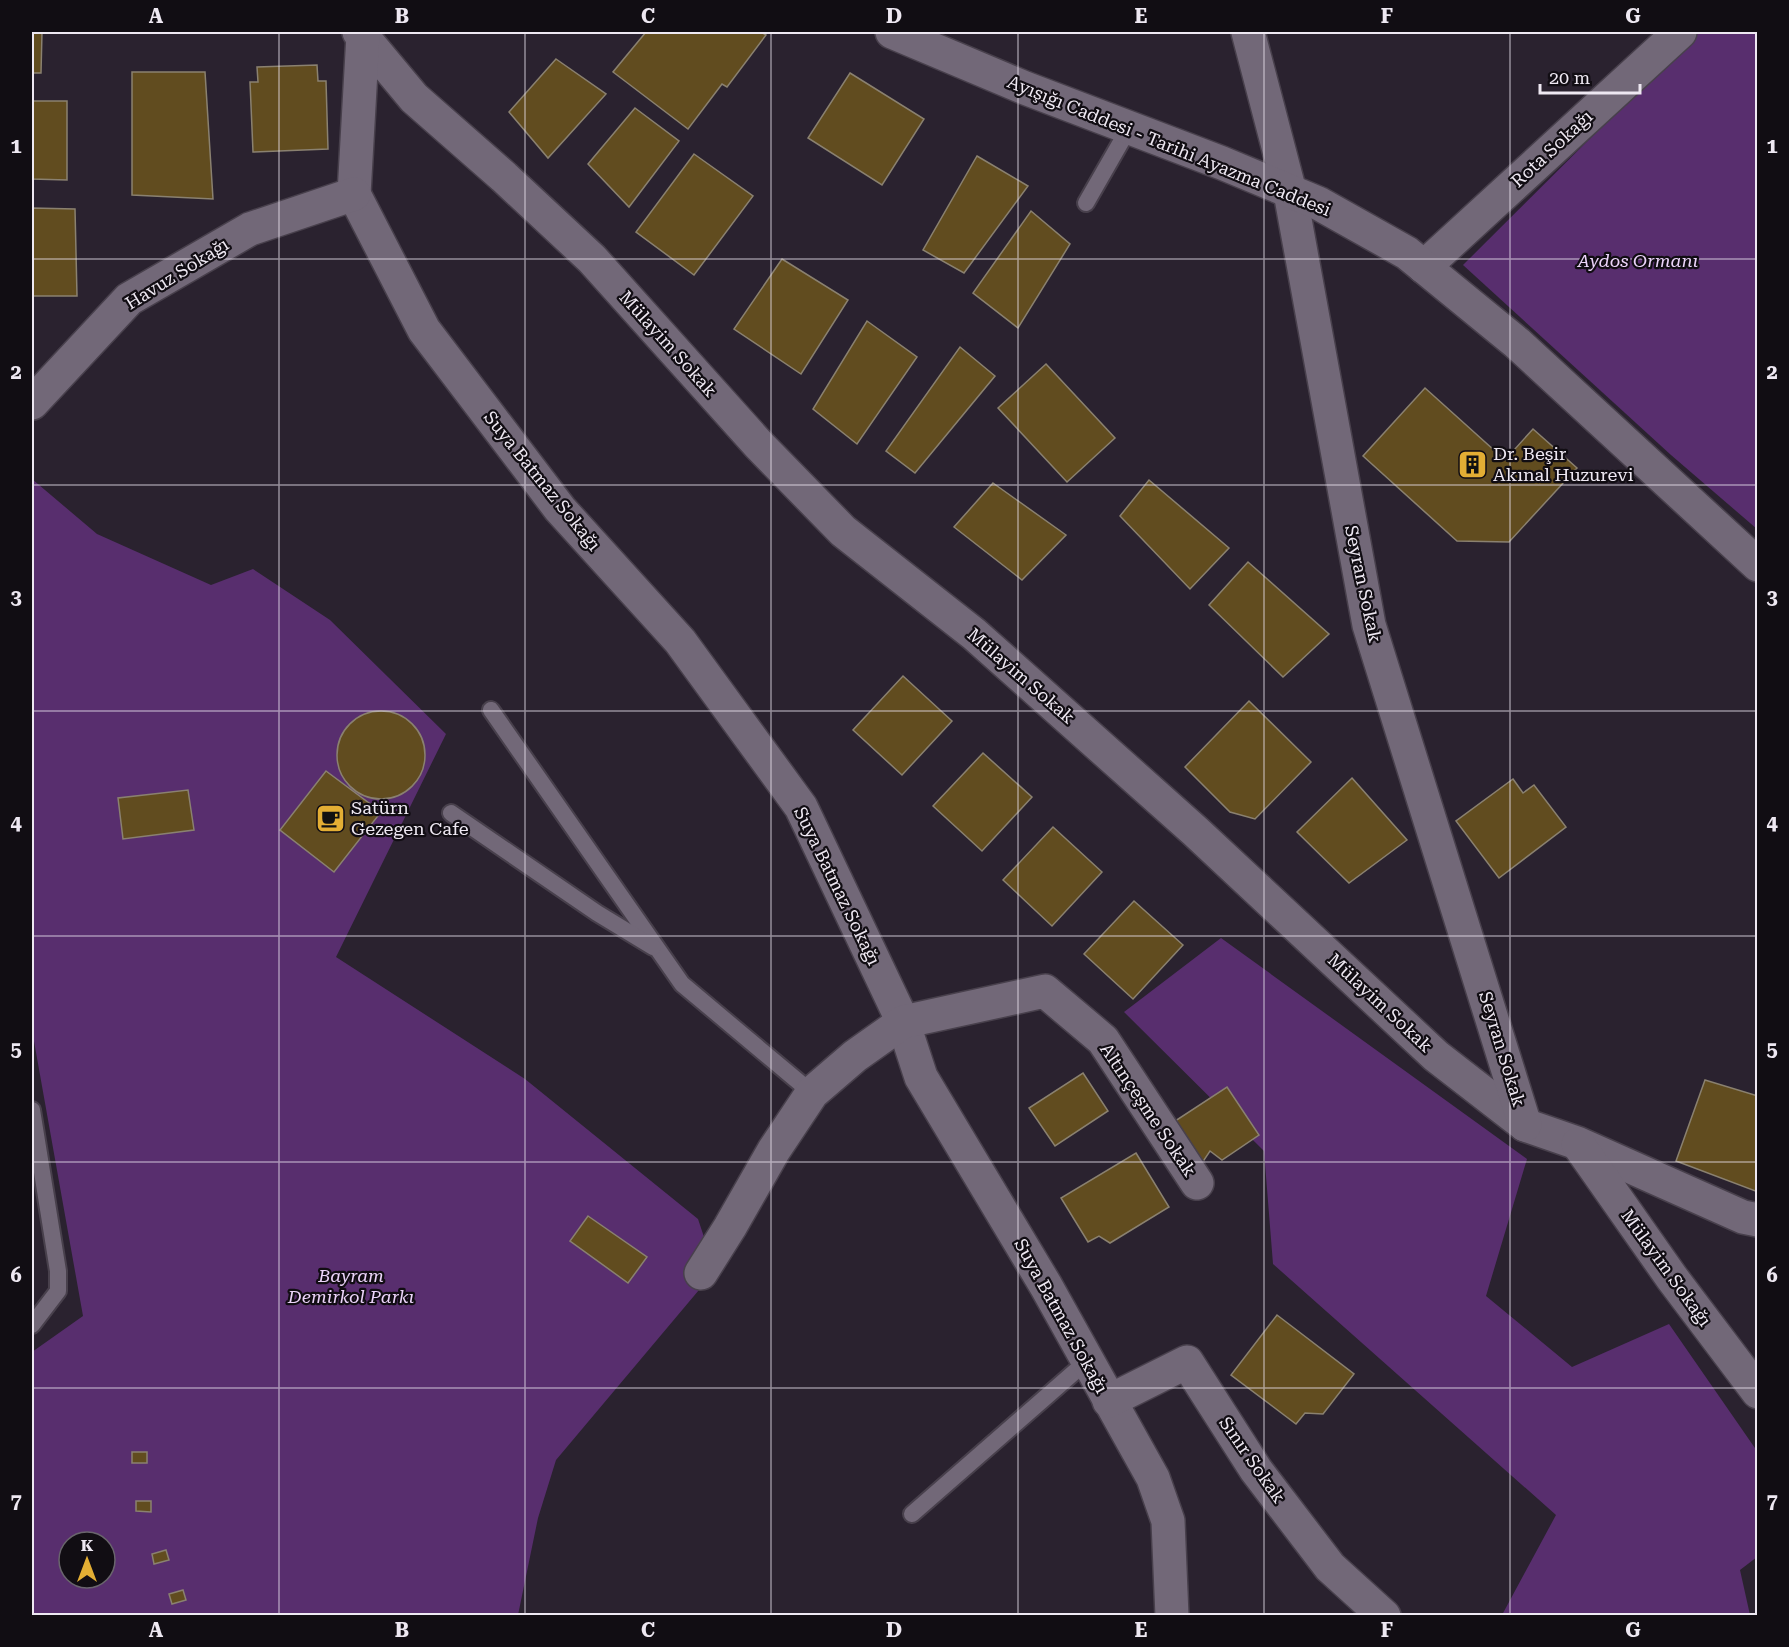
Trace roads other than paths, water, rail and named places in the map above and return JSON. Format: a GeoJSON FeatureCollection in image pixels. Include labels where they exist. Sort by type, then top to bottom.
{"type":"FeatureCollection","features":[{"type":"Feature","properties":{"kind":"street","name":"Ayışığı Caddesi - Tarihi Ayazma Caddesi"},"geometry":{"type":"LineString","coordinates":[[892,32],[1318,203],[1407,253],[1517,344],[1758,565]]}},
{"type":"Feature","properties":{"kind":"street","name":"Seyran Sokak"},"geometry":{"type":"LineString","coordinates":[[1248,32],[1290,192],[1369,625],[1526,1125]]}},
{"type":"Feature","properties":{"kind":"street","name":"Rota Sokağı"},"geometry":{"type":"LineString","coordinates":[[1424,267],[1680,32]]}},
{"type":"Feature","properties":{"kind":"street"},"geometry":{"type":"LineString","coordinates":[[354,194],[361,33]]}},
{"type":"Feature","properties":{"kind":"street","name":"Mülayim Sokak"},"geometry":{"type":"LineString","coordinates":[[361,33],[414,98],[592,259],[759,445],[843,531],[974,634],[1195,831],[1436,1056],[1526,1125],[1577,1143],[1743,1217],[1758,1220]]}},
{"type":"Feature","properties":{"kind":"street","name":"Havuz Sokağı"},"geometry":{"type":"LineString","coordinates":[[32,403],[129,299],[250,229],[354,194]]}},
{"type":"Feature","properties":{"kind":"street","name":"Suya Batmaz Sokağı"},"geometry":{"type":"LineString","coordinates":[[354,194],[424,330],[560,509],[680,641],[801,807],[903,1022],[921,1077],[1046,1286],[1153,1478],[1168,1521],[1172,1616]]}},
{"type":"Feature","properties":{"kind":"street","name":"Altınçeşme Sokak"},"geometry":{"type":"LineString","coordinates":[[903,1022],[1045,991],[1103,1041],[1197,1183]]}},
{"type":"Feature","properties":{"kind":"street"},"geometry":{"type":"LineString","coordinates":[[701,1273],[774,1150],[812,1094],[855,1056],[903,1022]]}},
{"type":"Feature","properties":{"kind":"street","name":"Mülayim Sokağı"},"geometry":{"type":"LineString","coordinates":[[1577,1143],[1672,1278],[1758,1392]]}},
{"type":"Feature","properties":{"kind":"street","name":"Sınır Sokak"},"geometry":{"type":"LineString","coordinates":[[1109,1401],[1187,1362],[1256,1470],[1330,1567],[1384,1616]]}},
{"type":"Feature","properties":{"kind":"lane"},"geometry":{"type":"LineString","coordinates":[[1086,204],[1129,128]]}},
{"type":"Feature","properties":{"kind":"lane"},"geometry":{"type":"LineString","coordinates":[[491,710],[682,984],[812,1094]]}},
{"type":"Feature","properties":{"kind":"lane"},"geometry":{"type":"LineString","coordinates":[[452,813],[597,913],[659,950]]}},
{"type":"Feature","properties":{"kind":"lane"},"geometry":{"type":"LineString","coordinates":[[32,1118],[58,1271],[58,1291],[32,1325]]}},
{"type":"Feature","properties":{"kind":"lane"},"geometry":{"type":"LineString","coordinates":[[912,1514],[1087,1360]]}},
{"type":"Feature","properties":{"kind":"place","name":"Dr. Beşir Akınal Huzurevi"},"geometry":{"type":"Point","coordinates":[1472,464]}},
{"type":"Feature","properties":{"kind":"place","name":"Satürn Gezegen Cafe"},"geometry":{"type":"Point","coordinates":[330,818]}},
{"type":"Feature","properties":{"kind":"park label","name":"Aydos Ormanı"},"geometry":{"type":"Point","coordinates":[1638,261]}},
{"type":"Feature","properties":{"kind":"park label","name":"Bayram Demirkol Parkı"},"geometry":{"type":"Point","coordinates":[351,1286]}}]}
